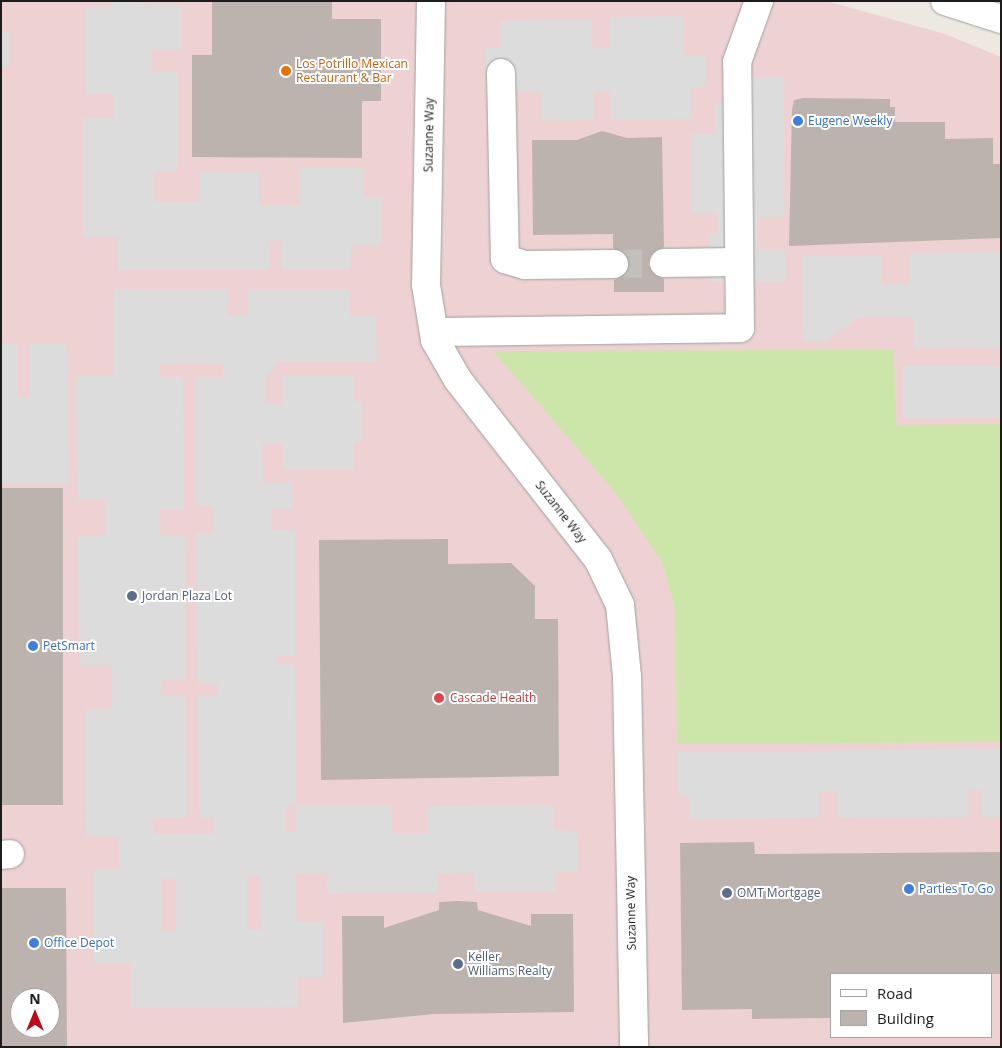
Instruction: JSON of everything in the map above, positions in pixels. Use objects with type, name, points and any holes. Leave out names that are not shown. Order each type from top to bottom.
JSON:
[{"type":"street","name":"Suzanne Way","points":[[431,1],[426,285],[434,332],[458,380],[598,559],[620,605],[628,676],[634,1047]]},
{"type":"street","points":[[434,332],[740,328],[736,72],[759,1]]},
{"type":"street","points":[[944,1],[1001,19]]},
{"type":"street","points":[[502,73],[505,259],[525,265],[614,264]]},
{"type":"street","points":[[664,263],[739,262]]},
{"type":"shaded area","points":[[1,1],[826,1],[945,34],[1001,57],[1001,1047],[1,1047]]},
{"type":"shaded area","points":[[112,1],[182,5],[182,49],[152,50],[152,72],[178,72],[178,171],[154,171],[154,202],[200,202],[200,171],[259,171],[259,205],[300,205],[300,167],[363,167],[364,197],[382,197],[381,245],[351,245],[350,270],[282,270],[282,240],[269,241],[269,270],[118,270],[118,237],[83,237],[83,118],[114,118],[114,94],[86,94],[86,8],[112,8]]},
{"type":"shaded area","points":[[684,16],[684,56],[705,55],[705,87],[691,87],[691,119],[611,120],[610,91],[594,91],[593,120],[542,121],[541,91],[486,91],[486,48],[501,48],[500,21],[592,19],[592,47],[610,48],[610,17]]},
{"type":"shaded area","points":[[1,32],[9,32],[9,68],[1,68]]},
{"type":"shaded area","points":[[751,77],[784,77],[784,217],[758,217],[758,249],[785,249],[786,282],[709,282],[709,234],[717,233],[717,213],[692,213],[691,134],[715,134],[715,104],[751,104]]},
{"type":"shaded area","points":[[1001,252],[1001,347],[914,348],[913,317],[858,318],[825,341],[803,342],[802,256],[881,255],[882,284],[909,283],[909,253]]},
{"type":"shaded area","name":"Jordan Plaza Lot","points":[[114,289],[228,289],[228,316],[248,316],[248,289],[349,289],[349,315],[376,315],[377,362],[279,362],[265,377],[265,403],[283,403],[282,376],[354,375],[354,402],[362,402],[362,441],[354,442],[354,470],[283,470],[283,444],[262,444],[263,483],[292,482],[292,509],[272,509],[272,530],[295,530],[295,656],[276,656],[277,663],[295,663],[296,805],[392,805],[392,833],[428,833],[428,806],[554,805],[554,830],[577,831],[578,872],[556,872],[556,892],[475,892],[474,873],[437,874],[437,893],[327,894],[327,873],[296,874],[296,922],[323,922],[323,977],[298,977],[298,1007],[131,1008],[131,963],[94,963],[94,869],[119,869],[119,837],[86,836],[85,709],[112,709],[112,665],[79,665],[78,536],[105,536],[105,500],[77,499],[76,375],[114,375]],"holes":[[[159,363],[223,363],[223,377],[195,377],[196,506],[213,506],[213,533],[196,533],[197,683],[218,684],[218,696],[198,696],[199,818],[214,817],[214,834],[153,834],[153,818],[187,818],[186,695],[161,695],[161,680],[186,680],[185,535],[160,535],[160,510],[184,510],[183,377],[160,377]],[[296,805],[296,831],[286,831],[286,806]],[[260,875],[261,930],[247,930],[247,876]],[[161,878],[176,879],[176,932],[161,932]]]},
{"type":"shaded area","points":[[1,343],[18,343],[18,397],[30,397],[30,343],[67,343],[69,483],[1,483]]},
{"type":"shaded area","points":[[903,366],[1001,366],[1001,418],[903,418]]},
{"type":"shaded area","points":[[1001,749],[1001,817],[982,817],[981,789],[968,790],[969,817],[837,818],[837,792],[819,792],[819,818],[689,819],[689,795],[678,795],[677,752]]},
{"type":"green space","points":[[894,350],[896,425],[1001,424],[1001,742],[677,744],[675,609],[662,562],[615,492],[493,351]]},
{"type":"building","name":"Los Potrillo Mexican Restaurant & Bar","points":[[212,1],[332,1],[332,19],[381,19],[381,101],[362,101],[362,158],[192,157],[192,55],[212,55]]},
{"type":"building","points":[[803,98],[890,99],[890,107],[895,107],[895,122],[945,122],[945,139],[993,138],[993,164],[1001,164],[1001,238],[789,246],[792,110],[794,100]]},
{"type":"building","points":[[602,131],[627,138],[662,137],[664,247],[651,255],[648,264],[656,276],[664,279],[664,292],[614,292],[614,280],[622,277],[630,264],[627,256],[613,248],[613,234],[533,235],[532,140],[577,140]]},
{"type":"building","name":"PetSmart","points":[[1,488],[63,488],[63,805],[1,805]]},
{"type":"building","name":"Cascade Health","points":[[448,539],[448,564],[511,563],[535,586],[535,619],[558,619],[559,776],[321,780],[319,540]]},
{"type":"building","points":[[754,842],[755,854],[1001,852],[1001,974],[830,973],[830,1018],[752,1019],[752,1009],[682,1010],[680,843]]},
{"type":"building","name":"Office Depot","points":[[1,888],[66,888],[67,1047],[1,1047]]},
{"type":"building","name":"Keller Williams Realty","points":[[439,902],[477,902],[478,910],[531,926],[531,914],[573,914],[574,1012],[434,1014],[343,1023],[342,916],[384,916],[384,928],[439,910]]},
{"type":"tunnel","points":[[614,264],[664,263]]},
{"type":"place","name":"Los Potrillo Mexican Restaurant & Bar","points":[[286,71]]},
{"type":"place","name":"Eugene Weekly","points":[[798,121]]},
{"type":"place","name":"Jordan Plaza Lot","points":[[132,596]]},
{"type":"place","name":"PetSmart","points":[[33,646]]},
{"type":"place","name":"Cascade Health","points":[[439,698]]},
{"type":"place","name":"Parties To Go","points":[[909,889]]},
{"type":"place","name":"OMT Mortgage","points":[[727,893]]},
{"type":"place","name":"Office Depot","points":[[34,943]]},
{"type":"place","name":"Keller Williams Realty","points":[[458,964]]}]
